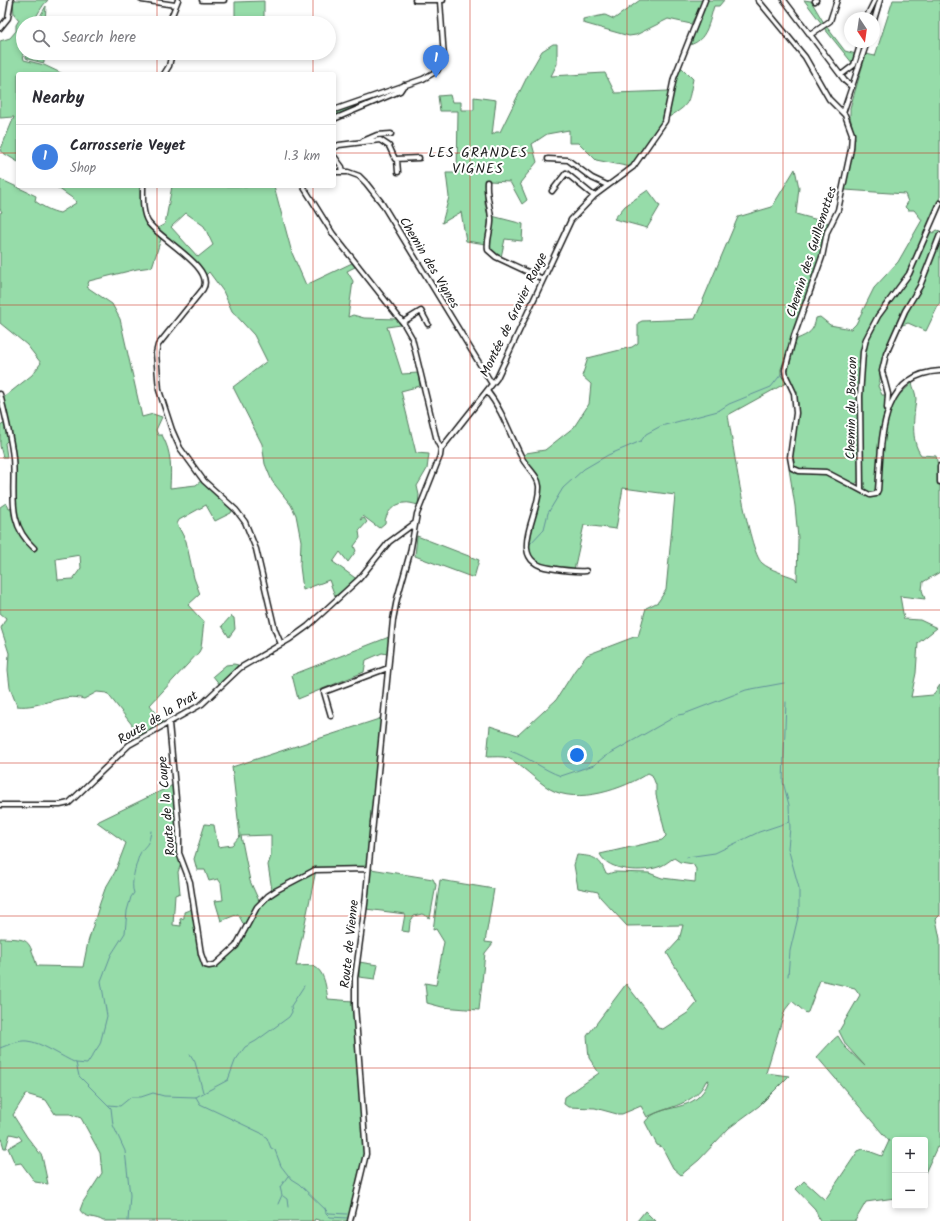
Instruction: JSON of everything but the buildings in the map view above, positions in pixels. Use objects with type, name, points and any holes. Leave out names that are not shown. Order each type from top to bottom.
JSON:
[{"type":"street","points":[[0,28],[8,18],[11,0]]},
{"type":"street","points":[[142,0],[175,5]]},
{"type":"street","points":[[171,16],[178,0]]},
{"type":"street","points":[[202,0],[224,0]]},
{"type":"street","points":[[336,109],[430,76],[437,71],[444,62],[441,0],[416,0]]},
{"type":"street","name":"Montée de Gravier Rouge","points":[[388,668],[394,612],[410,553],[415,523],[419,507],[440,456],[441,449],[487,391],[502,367],[571,220],[594,196],[635,164],[644,148],[665,121],[674,78],[705,0]]},
{"type":"street","name":"Chemin des Guillemottes","points":[[758,0],[805,57],[832,102],[848,120],[852,134],[851,149],[837,214],[827,232],[822,257],[794,336],[784,373],[794,393],[796,412],[790,457],[792,468],[799,471],[826,472],[861,490]]},
{"type":"street","points":[[784,0],[841,75],[852,87]]},
{"type":"street","points":[[810,35],[830,21],[837,0]]},
{"type":"street","points":[[869,12],[875,0]]},
{"type":"street","points":[[876,12],[880,0]]},
{"type":"street","points":[[841,75],[854,65],[859,48]]},
{"type":"street","points":[[843,113],[865,48]]},
{"type":"street","points":[[166,72],[170,66],[171,60]]},
{"type":"street","points":[[336,118],[400,91],[404,85]]},
{"type":"street","points":[[363,141],[378,135],[391,134]]},
{"type":"street","points":[[336,146],[339,144],[378,140],[385,142],[392,150],[394,158],[398,160],[418,158]]},
{"type":"street","points":[[336,159],[342,167],[343,172]]},
{"type":"street","points":[[548,159],[568,160],[592,178],[607,185]]},
{"type":"street","points":[[398,160],[398,172]]},
{"type":"street","name":"Chemin des Vignes","points":[[336,172],[343,172],[358,176],[366,183],[381,202],[492,384]]},
{"type":"street","points":[[552,191],[566,173],[594,196]]},
{"type":"street","points":[[487,182],[487,200],[491,218],[488,250],[496,258],[543,279]]},
{"type":"street","points":[[142,188],[145,216],[158,233],[193,262],[204,274],[206,280],[203,289],[158,345],[157,361],[161,396],[172,430],[180,448],[204,481],[236,510],[245,522],[256,549],[271,616],[281,644]]},
{"type":"street","points":[[304,188],[333,234],[403,322],[412,338],[437,441],[441,449]]},
{"type":"street","name":"Chemin du Boucon","points":[[861,490],[860,396],[863,352],[866,339],[878,316],[909,274],[940,203]]},
{"type":"street","points":[[861,490],[873,495],[878,490],[881,441],[888,409],[888,394],[882,371],[886,354],[905,311],[920,286],[940,235]]},
{"type":"street","points":[[403,322],[421,311],[428,324]]},
{"type":"street","points":[[888,409],[898,393],[907,383],[922,374],[940,371]]},
{"type":"street","points":[[487,391],[503,415],[522,459],[538,483],[537,500],[527,543],[529,557],[533,564],[538,566],[571,571],[586,571]]},
{"type":"street","points":[[0,394],[13,458],[13,509],[22,533],[34,548]]},
{"type":"street","points":[[940,466],[940,482]]},
{"type":"street","name":"Route de la Prat","points":[[0,805],[60,805],[69,803],[121,752],[143,736],[169,723],[212,696],[240,668],[308,626],[356,582],[384,547],[415,523]]},
{"type":"street","points":[[331,716],[324,692],[388,668]]},
{"type":"street","name":"Route de Vienne","points":[[350,1221],[366,1154],[355,991],[388,668]]},
{"type":"street","name":"Route de la Coupe","points":[[169,723],[179,831],[179,854],[190,882],[201,954],[205,965],[209,966],[215,964],[236,946],[256,907],[277,890],[315,870],[368,869]]},
{"type":"green space","points":[[13,0],[48,0],[36,16],[16,16],[14,14]]},
{"type":"green space","points":[[640,0],[702,0],[702,3],[691,24],[668,19],[636,35],[629,36],[583,23],[583,19],[605,15],[614,19]]},
{"type":"green space","points":[[707,0],[724,0],[719,6],[714,6],[704,35],[695,43],[689,45]]},
{"type":"green space","points":[[804,0],[811,1],[824,23],[822,24]]},
{"type":"green space","points":[[893,0],[940,0],[940,197],[926,229],[933,233],[937,230],[940,231],[940,302],[926,331],[908,323],[897,327],[883,355],[878,386],[882,395],[886,395],[885,412],[888,413],[897,397],[912,383],[916,399],[914,413],[915,442],[921,455],[936,456],[938,466],[940,467],[940,572],[923,582],[922,590],[925,599],[900,596],[904,619],[920,620],[937,628],[918,643],[916,673],[911,697],[933,695],[940,685],[940,915],[936,919],[940,939],[940,1148],[937,1147],[928,1166],[928,1137],[892,1137],[892,1198],[866,1202],[855,1221],[820,1221],[815,1209],[796,1189],[804,1181],[825,1200],[858,1151],[863,1149],[882,1156],[889,1141],[817,1057],[838,1036],[845,1047],[865,1066],[846,1045],[839,1031],[860,995],[855,988],[820,980],[808,1012],[806,1013],[792,1001],[785,1010],[766,1073],[789,1076],[759,1106],[729,1128],[699,1160],[681,1175],[673,1168],[662,1147],[657,1145],[645,1122],[659,1112],[647,1117],[641,1106],[622,1114],[595,1108],[568,1107],[564,1104],[565,1097],[599,1073],[589,1058],[587,1036],[626,984],[651,1016],[658,1028],[663,1029],[689,1012],[697,1003],[667,953],[679,940],[683,925],[627,926],[600,897],[598,892],[578,888],[574,865],[577,855],[587,856],[598,860],[605,872],[608,874],[614,872],[649,873],[662,878],[695,882],[696,869],[693,864],[680,862],[674,858],[663,865],[646,870],[619,868],[604,860],[600,854],[662,840],[666,836],[656,795],[656,785],[652,775],[648,773],[614,789],[600,793],[573,796],[561,794],[550,789],[508,758],[487,757],[490,726],[518,735],[556,700],[575,670],[587,655],[634,637],[638,637],[646,608],[658,602],[666,590],[675,495],[623,488],[616,529],[584,525],[574,570],[541,566],[532,560],[528,547],[540,487],[523,457],[526,453],[545,450],[574,427],[589,404],[591,384],[582,376],[588,358],[632,347],[638,343],[638,323],[642,321],[695,319],[738,217],[772,207],[795,169],[799,188],[796,214],[829,223],[821,258],[781,369],[781,375],[786,383],[728,415],[741,494],[751,538],[757,554],[762,563],[773,570],[795,578],[797,581],[798,538],[789,469],[799,474],[818,473],[830,476],[863,495],[864,483],[859,481],[855,484],[826,470],[800,470],[795,467],[791,459],[797,424],[798,403],[787,373],[789,358],[797,339],[810,332],[814,326],[816,318],[820,317],[830,325],[851,329],[856,324],[874,288],[898,262],[922,220],[914,210],[908,210],[905,207],[908,202],[905,194],[845,190],[855,138],[850,117],[850,108],[866,54],[875,56],[878,48],[880,48],[880,40]],"holes":[[[709,1080],[703,1091],[696,1099],[687,1104],[661,1111],[681,1104],[695,1095],[706,1081]]]},
{"type":"green space","points":[[264,1],[264,16],[235,16],[235,2]]},
{"type":"green space","points":[[46,6],[45,16],[40,16]]},
{"type":"green space","points":[[826,26],[845,51],[856,54],[853,64],[824,28]]},
{"type":"green space","points":[[16,31],[16,60],[24,60],[44,65],[59,72],[16,72],[16,161],[0,151],[14,117],[0,118],[0,41],[10,38]]},
{"type":"green space","points":[[553,44],[557,44],[557,64],[551,76],[605,73],[615,93],[669,91],[662,122],[631,167],[596,160],[579,143],[569,143],[569,130],[547,134],[532,144],[537,162],[520,183],[527,200],[522,204],[510,182],[489,181],[485,183],[485,204],[490,223],[486,244],[466,241],[461,212],[442,223],[449,197],[446,173],[457,173],[458,111],[440,111],[438,96],[450,95],[452,102],[461,102],[461,110],[474,110],[474,97],[496,100],[492,135],[496,132],[500,132],[527,77],[542,51]]},
{"type":"green space","points":[[32,60],[44,60],[44,63]]},
{"type":"green space","points":[[681,67],[693,79],[689,99],[685,106],[669,117],[674,85]]},
{"type":"green space","points":[[359,104],[336,116],[336,111]]},
{"type":"green space","points":[[0,179],[16,187],[16,188],[36,196],[35,201],[50,210],[60,213],[76,203],[75,200],[58,188],[141,188],[145,215],[151,227],[161,239],[152,267],[137,269],[89,281],[87,287],[112,304],[120,319],[142,417],[153,414],[162,417],[156,430],[158,435],[162,435],[168,448],[171,467],[170,488],[196,485],[202,480],[233,509],[231,513],[215,521],[206,505],[179,520],[177,524],[186,541],[194,578],[200,594],[188,605],[204,621],[201,648],[150,705],[164,723],[140,735],[107,693],[97,692],[84,699],[76,697],[59,699],[34,705],[17,706],[10,688],[8,670],[9,653],[1,628],[6,618],[0,613],[0,507],[6,503],[9,508],[14,507],[15,472],[3,398],[32,375],[41,363],[27,345],[0,323],[0,213],[2,212],[0,209]],"holes":[[[80,555],[81,568],[73,579],[58,580],[56,559]]]},
{"type":"green space","points":[[172,188],[275,188],[292,253],[306,285],[352,263],[355,267],[347,271],[353,281],[348,317],[353,315],[364,318],[397,319],[401,325],[387,327],[402,374],[418,373],[420,386],[401,391],[416,453],[429,454],[427,469],[417,486],[419,495],[418,505],[406,503],[397,505],[388,513],[385,523],[379,528],[363,516],[360,520],[364,518],[367,522],[359,531],[360,538],[354,546],[356,551],[348,562],[340,552],[333,562],[358,580],[335,596],[329,580],[303,590],[300,566],[301,541],[296,515],[291,505],[272,481],[265,464],[262,444],[233,387],[267,361],[254,335],[232,311],[223,291],[209,272],[206,275],[156,229],[165,224]],"holes":[[[186,213],[204,226],[213,245],[198,257],[171,227]]]},
{"type":"green space","points":[[648,190],[660,206],[647,228],[614,219],[625,206]]},
{"type":"green space","points":[[492,216],[523,224],[522,241],[505,239],[501,257],[492,253],[488,248]]},
{"type":"green space","points":[[5,423],[8,440],[5,443],[7,457],[3,457],[0,446],[0,426]]},
{"type":"green space","points":[[417,536],[479,560],[474,578],[415,556]]},
{"type":"green space","points":[[231,616],[234,618],[235,629],[229,637],[222,626]]},
{"type":"green space","points":[[389,637],[388,654],[382,653],[366,660],[364,672],[298,699],[292,675]]},
{"type":"green space","points":[[226,665],[238,665],[220,685],[213,676]]},
{"type":"green space","points":[[382,718],[367,867],[314,868],[272,890],[268,865],[271,856],[271,835],[241,836],[250,881],[259,901],[245,927],[238,914],[221,921],[215,901],[223,900],[221,883],[218,879],[209,881],[205,870],[197,870],[194,859],[205,824],[214,825],[218,847],[232,845],[240,836],[232,767]]},
{"type":"green space","points":[[173,785],[177,852],[181,864],[178,872],[180,893],[175,895],[173,925],[181,926],[180,919],[184,918],[184,912],[192,909],[201,962],[205,968],[215,967],[236,948],[258,907],[272,895],[316,870],[296,966],[312,966],[320,971],[324,980],[328,999],[353,1001],[364,1150],[362,1166],[348,1221],[321,1221],[315,1219],[314,1221],[103,1221],[85,1215],[80,1210],[83,1202],[102,1173],[100,1153],[81,1118],[70,1114],[55,1114],[46,1100],[26,1094],[13,1115],[27,1137],[42,1156],[48,1184],[35,1182],[21,1163],[15,1164],[8,1148],[22,1140],[19,1136],[10,1134],[6,1148],[4,1148],[0,1135],[0,938],[17,939],[26,942],[32,950],[37,966],[83,967],[88,942],[100,903],[105,889],[115,872],[126,843],[97,822]]},
{"type":"green space","points":[[371,869],[433,879],[436,885],[430,918],[422,914],[414,916],[410,922],[409,932],[402,931],[405,914],[366,909]]},
{"type":"green space","points":[[440,880],[494,889],[485,942],[493,943],[485,953],[479,1010],[442,1007],[427,1003],[425,983],[436,985],[444,942],[436,929],[433,930]]},
{"type":"green space","points":[[359,962],[378,965],[375,979],[359,977]]},
{"type":"green space","points":[[645,1211],[655,1221],[637,1221]]},
{"type":"waterway","points":[[529,545],[544,529],[548,513],[563,488],[584,469],[608,455],[641,441],[646,434],[661,426],[718,411],[729,404],[771,387],[782,373]]},
{"type":"waterway","points":[[510,751],[561,776],[594,765],[604,757],[678,715],[746,690],[784,683]]},
{"type":"waterway","points":[[786,702],[783,782],[789,805],[790,828],[788,848],[799,888],[799,913],[790,951],[788,976]]},
{"type":"waterway","points":[[687,857],[715,853],[759,832],[789,822]]},
{"type":"waterway","points":[[76,1063],[87,1064],[100,1044],[107,1016],[101,981],[111,955],[125,933],[127,911],[131,897],[134,893],[133,880],[135,869],[139,856],[148,843],[151,831]]},
{"type":"waterway","points":[[109,1105],[120,1106],[131,1097],[141,1097],[153,1093],[164,1096],[196,1097],[228,1080],[235,1061],[245,1047],[256,1041],[289,1017],[292,1012],[291,1006],[304,986]]},
{"type":"waterway","points":[[0,1048],[21,1041],[33,1042],[76,1063],[79,1076],[111,1108],[113,1125],[125,1151],[130,1195],[128,1221]]},
{"type":"waterway","points":[[190,1054],[195,1062],[203,1092]]},
{"type":"waterway","points":[[196,1097],[200,1104],[261,1133],[267,1138],[271,1148],[275,1150],[281,1166],[291,1179],[299,1184],[329,1213],[347,1214]]},
{"type":"waterway","points":[[278,1204],[282,1195],[280,1187],[288,1176]]},
{"type":"waterway","points":[[283,1196],[287,1199],[288,1207]]},
{"type":"waterway","points":[[325,1208],[326,1213],[330,1217],[347,1218]]},
{"type":"place","name":"Carrosserie Veyet","points":[[436,78]]},
{"type":"district","name":"LES GRANDES VIGNES","points":[[478,162]]}]
